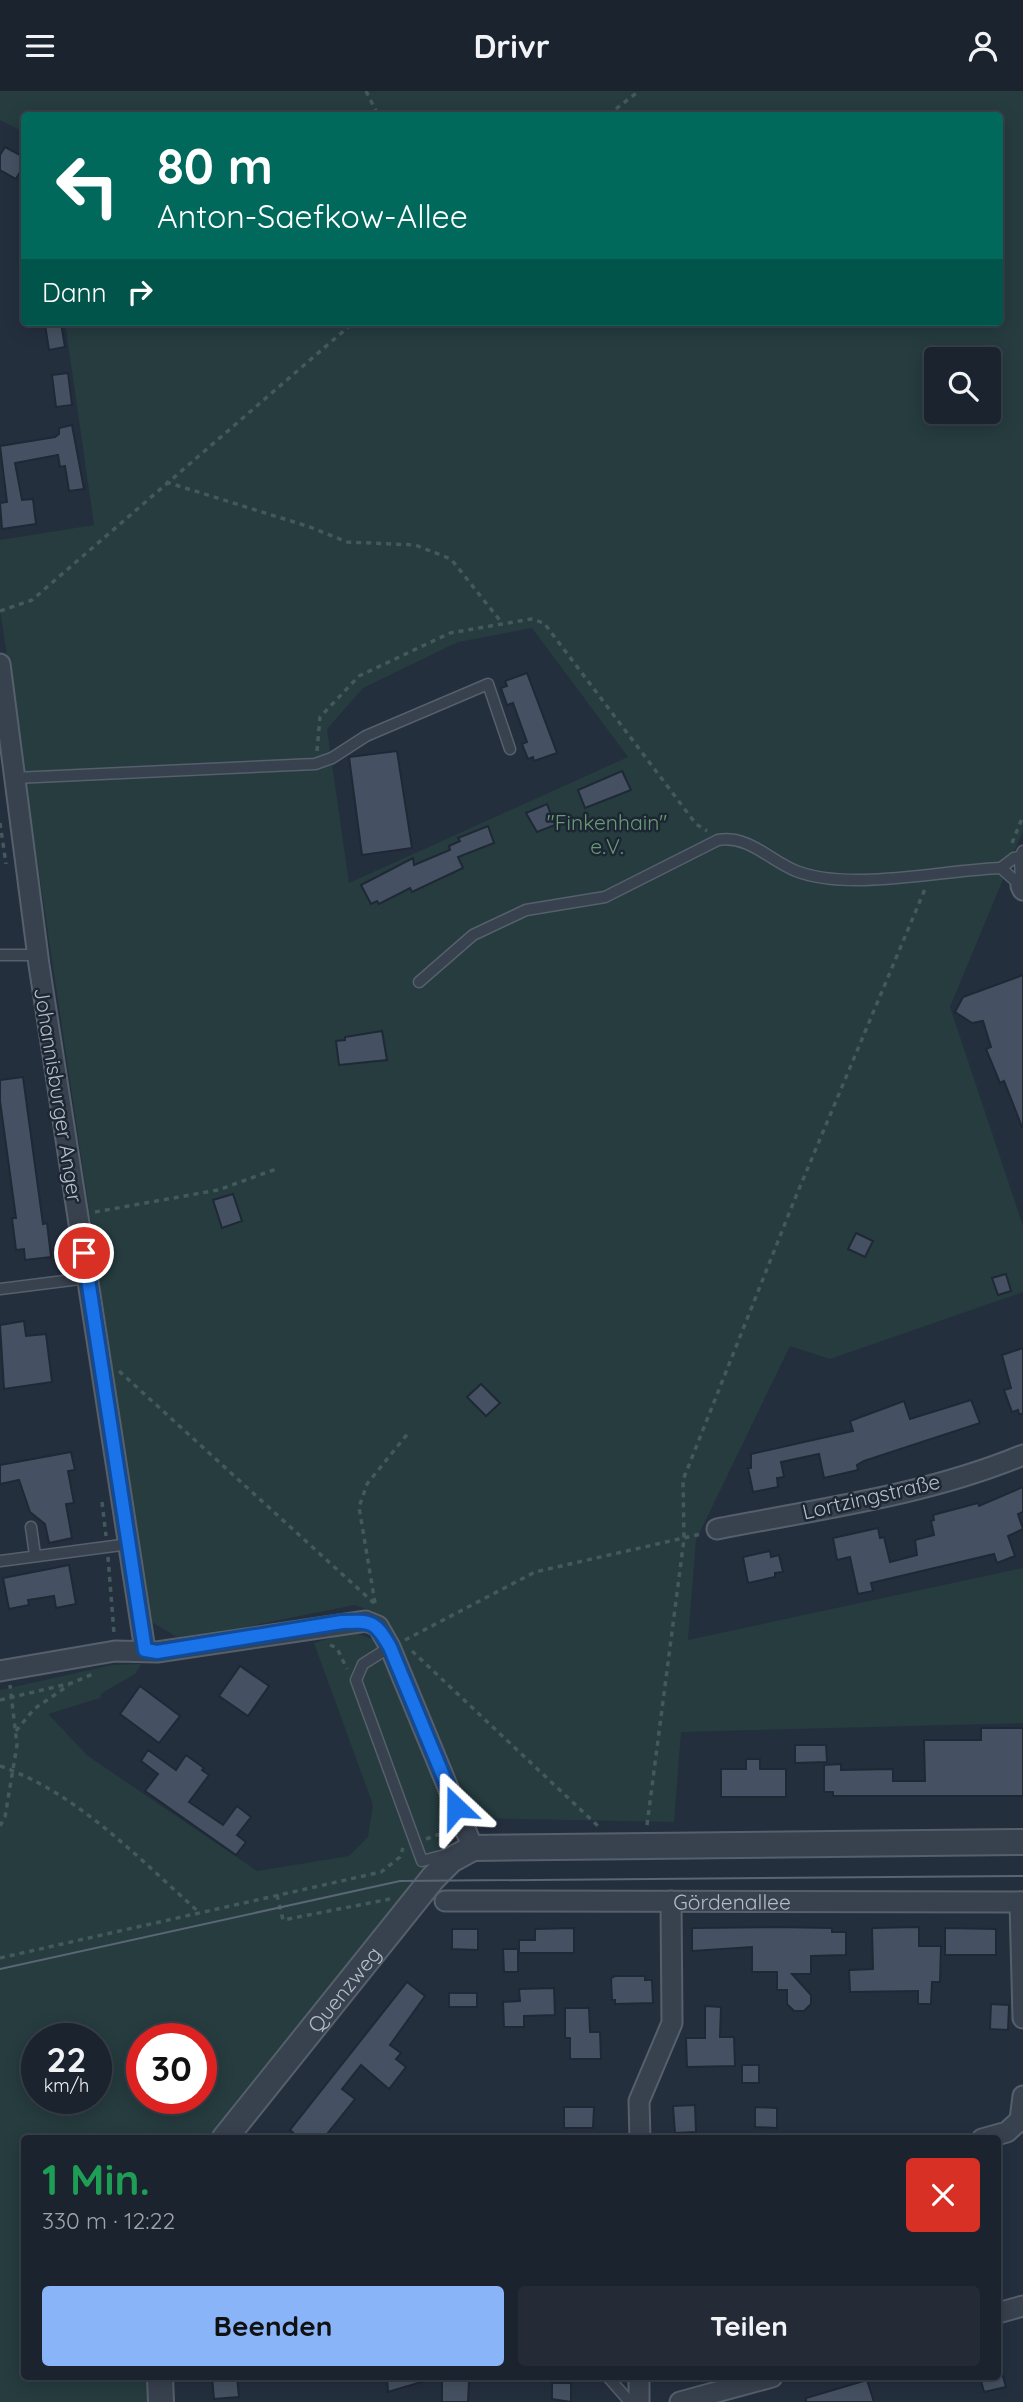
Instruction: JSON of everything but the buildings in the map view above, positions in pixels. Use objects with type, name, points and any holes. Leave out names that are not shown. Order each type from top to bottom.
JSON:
[{"type":"street","name":"Johannisburger Anger","points":[[0,664],[38,955],[145,1650]]},
{"type":"street","name":"Lortzingstraße","points":[[717,1529],[873,1498],[1001,1464],[1023,1455]]},
{"type":"street","points":[[4,1670],[116,1651],[157,1652],[366,1621],[378,1626],[390,1647],[469,1839],[1023,1842]]},
{"type":"street","name":"Quenzweg","points":[[227,2135],[433,1878],[469,1839]]},
{"type":"street","name":"Gördenallee","points":[[444,1901],[1021,1902],[1023,2018]]},
{"type":"street","points":[[640,2135],[639,2101],[672,2023],[671,1901]]},
{"type":"street","points":[[996,2135],[1007,2132],[1020,2120],[1023,2096]]},
{"type":"street","points":[[1001,2312],[1023,2306]]},
{"type":"street","points":[[160,2380],[161,2402]]},
{"type":"street","points":[[639,2380],[639,2402]]},
{"type":"street","points":[[680,2402],[761,2380]]},
{"type":"lane","points":[[15,778],[315,764],[332,758],[366,736],[488,684],[510,748]]},
{"type":"lane","points":[[419,982],[473,935],[515,915],[526,910],[605,897],[718,840],[733,838],[797,871],[842,880],[1001,868],[1021,854],[1022,888]]},
{"type":"lane","points":[[1001,868],[1022,888]]},
{"type":"lane","points":[[0,955],[38,955]]},
{"type":"lane","points":[[0,1289],[88,1278]]},
{"type":"lane","points":[[31,1527],[35,1555]]},
{"type":"lane","points":[[0,1561],[129,1544]]},
{"type":"lane","points":[[390,1647],[363,1664],[356,1680],[414,1843],[422,1861],[469,1839]]},
{"type":"lane","points":[[611,2380],[630,2402]]},
{"type":"path","points":[[366,91],[376,112]]},
{"type":"path","points":[[612,112],[639,91]]},
{"type":"path","points":[[0,611],[32,600],[349,326]]},
{"type":"path","points":[[166,482],[310,527],[346,542],[415,545],[451,559],[502,623]]},
{"type":"path","points":[[315,764],[320,717],[359,676],[450,633],[531,619],[544,623],[696,824],[718,840]]},
{"type":"path","points":[[646,1831],[684,1539],[683,1480],[794,1201],[931,874]]},
{"type":"path","points":[[78,1214],[142,1206],[218,1190],[279,1168]]},
{"type":"path","points":[[100,1353],[376,1605],[382,1614]]},
{"type":"path","points":[[376,1605],[359,1507],[367,1485],[410,1432]]},
{"type":"path","points":[[605,1832],[402,1641],[535,1572],[684,1539],[717,1529]]},
{"type":"path","points":[[327,1644],[337,1648],[350,1678]]},
{"type":"path","points":[[16,1731],[34,1709],[72,1683],[105,1668]]},
{"type":"path","points":[[0,1826],[5,1817],[13,1770],[16,1731],[12,1698],[4,1670]]},
{"type":"path","points":[[0,1700],[72,1683]]},
{"type":"path","points":[[0,1766],[45,1787],[95,1820],[200,1913]]},
{"type":"path","points":[[0,1958],[381,1872],[400,1857],[403,1846],[450,1830],[469,1839]]},
{"type":"path","points":[[277,1895],[283,1920],[386,1898],[399,1901]]},
{"type":"green space","name":"\"Finkenhain\" e.V.","points":[[0,91],[1023,91],[1023,831],[950,1007],[1023,1226],[1023,1292],[830,1359],[790,1346],[696,1540],[688,1640],[1023,1568],[1023,1723],[681,1732],[674,1822],[474,1818],[395,1636],[373,1611],[354,1605],[241,1628],[177,1637],[150,1621],[0,609],[0,540],[94,525],[66,326],[1003,326],[1003,112],[21,112],[21,130],[0,120]],"holes":[[[532,628],[628,757],[349,883],[327,729],[363,688],[458,642]]]},
{"type":"green space","points":[[352,1632],[375,1640],[452,1824],[450,1835],[409,1895],[214,2135],[21,2135],[21,2380],[152,2380],[154,2402],[0,2402],[0,1690],[112,1665],[141,1664],[135,1674],[102,1693],[100,1698],[48,1714],[88,1756],[257,1871],[349,1856],[368,1837],[373,1805],[314,1643]]},
{"type":"tram line","points":[[0,1969],[400,1881],[1023,1876]]},
{"type":"route","points":[[84,1253],[145,1650],[157,1652],[342,1622],[366,1621],[378,1626],[390,1647],[456,1807]]}]
